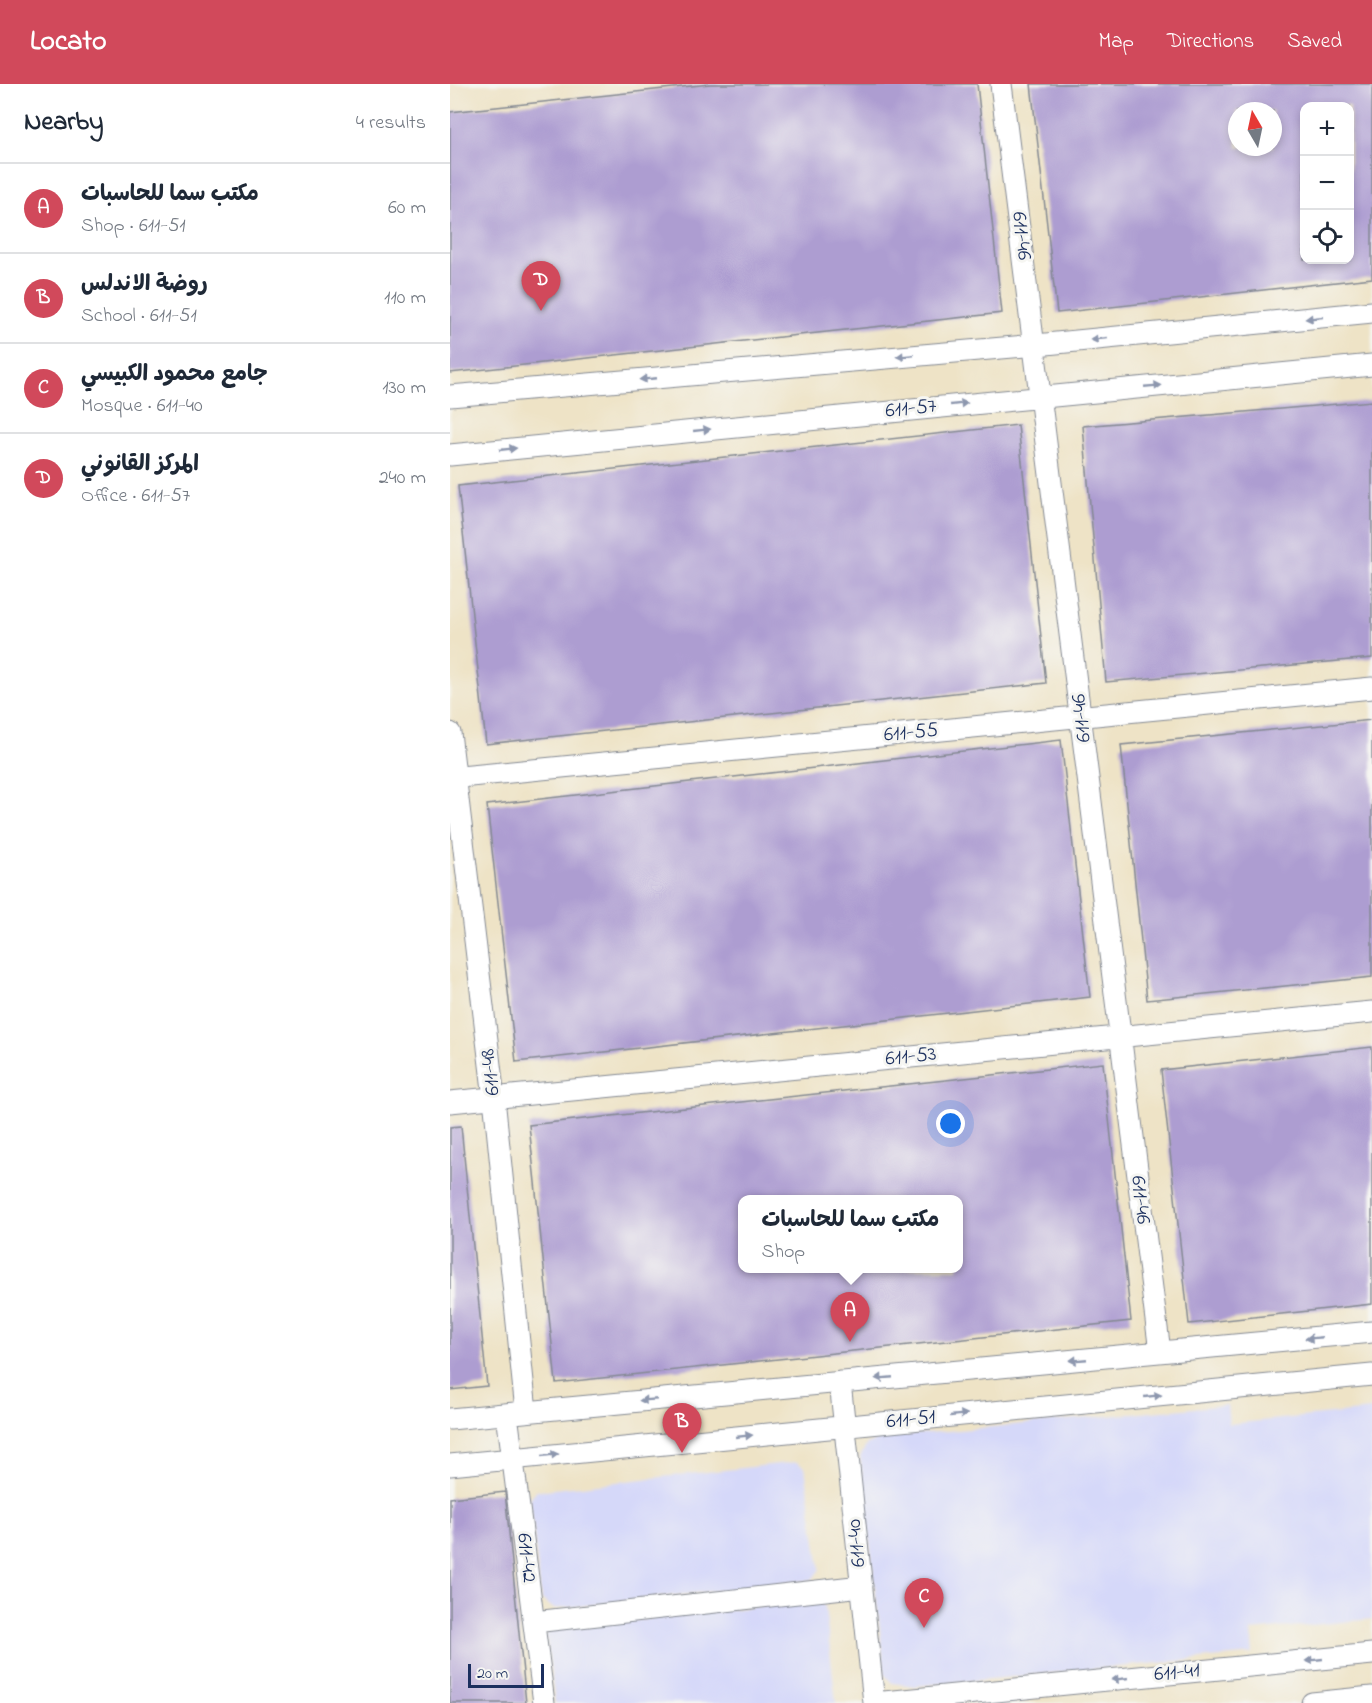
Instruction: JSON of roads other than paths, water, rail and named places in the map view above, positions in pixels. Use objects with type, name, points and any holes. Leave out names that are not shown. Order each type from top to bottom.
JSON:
[{"type":"street","name":"611-46","points":[[1001,84],[1036,345],[1119,1037],[1160,1352]]},
{"type":"street","points":[[450,396],[1036,345],[1372,312]]},
{"type":"street","name":"611-57","points":[[450,455],[1372,365]]},
{"type":"street","name":"611-55","points":[[453,777],[1372,688]]},
{"type":"street","name":"611-48","points":[[450,733],[453,777],[494,1098],[517,1412]]},
{"type":"street","name":"611-53","points":[[450,1102],[1372,1012]]},
{"type":"street","name":"611-51","points":[[450,1419],[1372,1332]]},
{"type":"street","name":"611-51","points":[[450,1465],[1372,1375]]},
{"type":"street","name":"611-40","points":[[840,1382],[874,1703]]},
{"type":"street","name":"611-42","points":[[517,1412],[513,1459],[544,1703]]},
{"type":"street","points":[[534,1622],[862,1586]]},
{"type":"street","name":"611-41","points":[[874,1703],[1372,1654]]},
{"type":"street","points":[[1312,1703],[1372,1697]]},
{"type":"place","name":"المركز القانوني","points":[[541,311]]},
{"type":"place","name":"مكتب سما للحاسبات","points":[[850,1342]]},
{"type":"place","name":"روضة الاندلس","points":[[682,1453]]},
{"type":"place","name":"جامع محمود الكبيسي","points":[[924,1628]]}]
